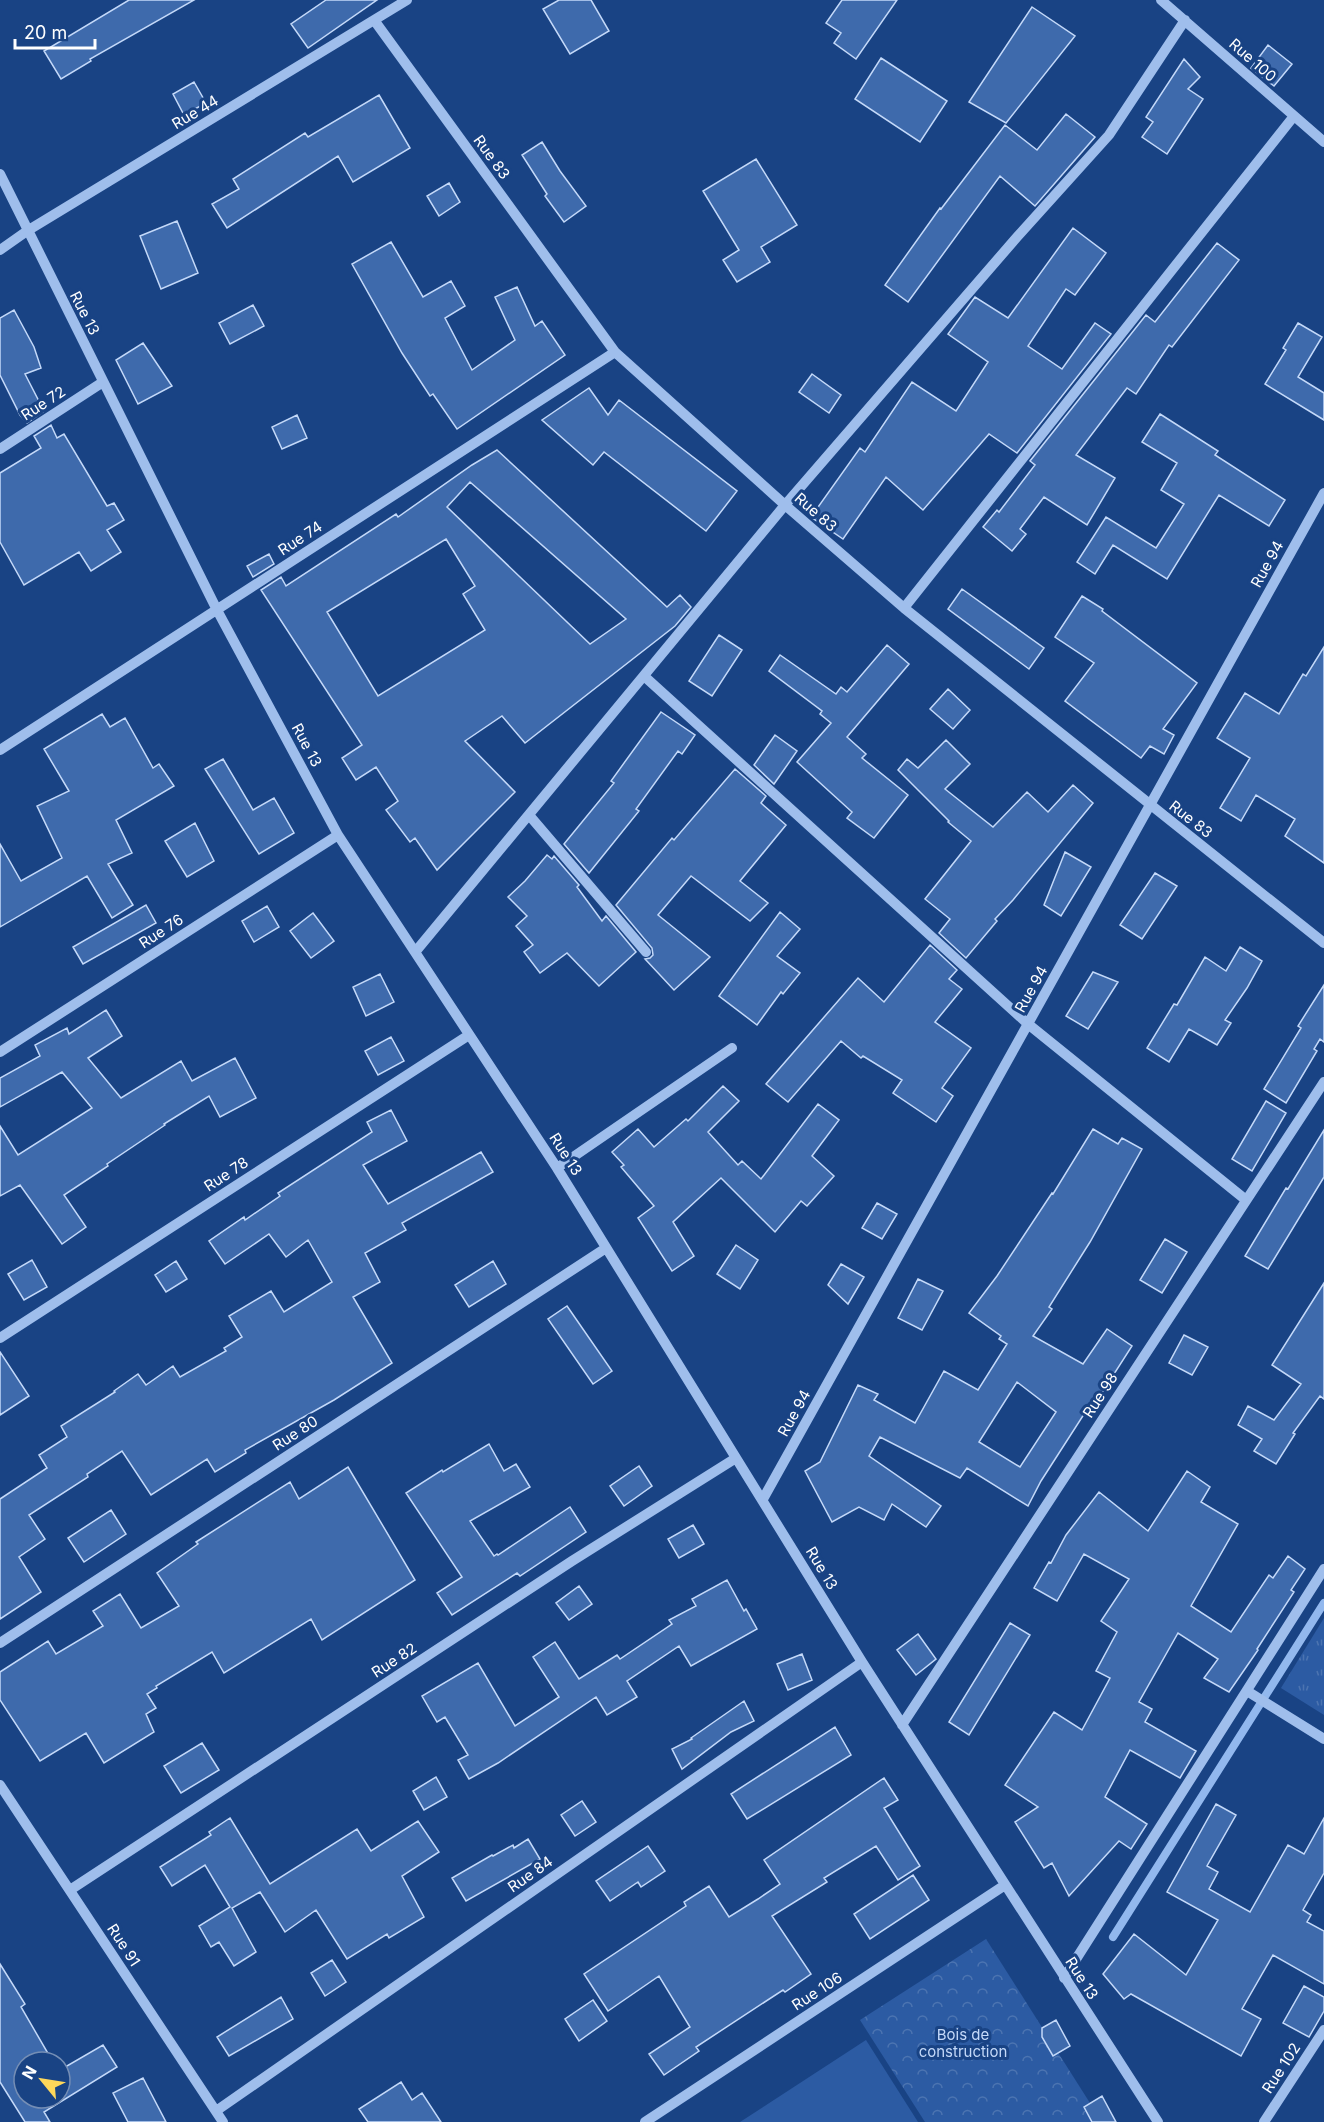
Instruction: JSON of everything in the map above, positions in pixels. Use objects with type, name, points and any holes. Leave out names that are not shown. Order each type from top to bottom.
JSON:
[{"type":"street","name":"Rue 44","points":[[0,250],[27,231],[407,0]]},
{"type":"street","name":"Rue 100","points":[[1161,0],[1324,142]]},
{"type":"street","name":"Rue 83","points":[[374,20],[615,352],[785,505],[904,608],[1324,943]]},
{"type":"street","points":[[416,951],[785,505],[1017,237],[1109,135],[1185,20]]},
{"type":"street","points":[[904,608],[1294,116]]},
{"type":"street","name":"Rue 13","points":[[0,174],[217,609],[338,835],[557,1168],[862,1662],[1158,2122]]},
{"type":"street","name":"Rue 74","points":[[0,750],[615,352]]},
{"type":"street","name":"Rue 72","points":[[0,449],[103,381]]},
{"type":"street","name":"Rue 94","points":[[763,1499],[1324,493]]},
{"type":"street","points":[[644,676],[1028,1024],[1246,1200]]},
{"type":"street","points":[[529,815],[646,952]]},
{"type":"street","name":"Rue 76","points":[[0,1052],[338,835]]},
{"type":"street","name":"Rue 78","points":[[0,1338],[469,1035]]},
{"type":"street","points":[[557,1168],[732,1048]]},
{"type":"street","name":"Rue 98","points":[[902,1725],[1324,1082]]},
{"type":"street","name":"Rue 80","points":[[0,1643],[606,1248]]},
{"type":"street","name":"Rue 82","points":[[69,1890],[572,1561],[736,1458]]},
{"type":"street","points":[[1064,1978],[1324,1569]]},
{"type":"street","name":"Rue 84","points":[[216,2111],[862,1662]]},
{"type":"street","points":[[1247,1691],[1324,1739]]},
{"type":"street","name":"Rue 91","points":[[0,1785],[223,2122]]},
{"type":"street","name":"Rue 106","points":[[645,2122],[1005,1885]]},
{"type":"street","name":"Rue 102","points":[[1264,2122],[1324,2030]]},
{"type":"green space","points":[[1324,1618],[1324,1715],[1281,1688]]},
{"type":"green space","name":"Bois de construction","points":[[986,1939],[1102,2122],[925,2122],[860,2020]]},
{"type":"green space","points":[[866,2040],[918,2122],[740,2122]]},
{"type":"building","points":[[129,0],[194,0],[90,59],[91,61],[61,79],[44,51]]},
{"type":"building","points":[[326,0],[377,0],[308,48],[291,24]]},
{"type":"building","points":[[559,0],[591,0],[609,31],[570,54],[543,9]]},
{"type":"building","points":[[842,0],[897,0],[856,59],[834,43],[841,33],[826,23]]},
{"type":"building","points":[[1032,7],[1075,36],[1006,123],[969,102]]},
{"type":"building","points":[[1268,45],[1292,64],[1274,86],[1251,68]]},
{"type":"building","points":[[881,58],[947,101],[920,142],[855,99]]},
{"type":"building","points":[[1184,59],[1200,77],[1188,89],[1203,99],[1167,154],[1142,137],[1153,122],[1146,117]]},
{"type":"building","points":[[194,82],[206,103],[184,115],[173,94]]},
{"type":"building","points":[[379,95],[410,148],[353,182],[338,156],[227,228],[212,204],[239,189],[233,179],[305,133],[308,137]]},
{"type":"building","points":[[1066,114],[1095,137],[1035,206],[1000,176],[908,302],[885,285],[940,208],[1005,125],[1037,150]]},
{"type":"building","points":[[542,142],[586,206],[564,222],[545,196],[547,194],[522,155]]},
{"type":"building","points":[[756,159],[797,225],[761,247],[770,262],[737,282],[723,260],[739,250],[703,191]]},
{"type":"building","points":[[449,183],[460,202],[439,216],[427,196]]},
{"type":"building","points":[[177,221],[198,273],[161,289],[140,236]]},
{"type":"building","points":[[1073,228],[1106,253],[1075,295],[1066,289],[1028,346],[1062,369],[1095,323],[1111,334],[1017,453],[989,434],[923,510],[886,477],[843,539],[811,517],[860,448],[865,452],[912,382],[956,411],[988,362],[948,334],[975,297],[1008,318]]},
{"type":"building","points":[[391,242],[423,297],[451,281],[465,306],[445,318],[472,370],[515,340],[495,297],[517,287],[535,326],[542,321],[565,355],[457,429],[433,394],[430,396],[402,353],[352,264]]},
{"type":"building","points":[[1217,243],[1239,260],[1172,347],[1169,345],[1136,394],[1127,388],[1076,455],[1115,478],[1087,525],[1044,497],[1020,529],[1026,534],[1012,551],[983,527],[997,510],[999,512],[1035,465],[1030,461],[1146,315],[1155,322]]},
{"type":"building","points":[[253,305],[264,326],[230,344],[219,323]]},
{"type":"building","points":[[14,310],[34,347],[41,368],[25,374],[44,411],[27,423],[20,415],[0,375],[0,318]]},
{"type":"building","points":[[1298,323],[1322,337],[1298,377],[1324,393],[1324,420],[1265,384],[1286,350],[1283,348]]},
{"type":"building","points":[[143,343],[172,386],[138,404],[116,360]]},
{"type":"building","points":[[812,374],[841,395],[829,413],[799,392]]},
{"type":"building","points":[[589,388],[608,415],[619,400],[737,491],[706,531],[604,452],[593,465],[542,420]]},
{"type":"building","points":[[1160,414],[1218,451],[1215,455],[1285,500],[1269,526],[1219,495],[1167,579],[1113,545],[1095,574],[1077,562],[1106,517],[1156,548],[1184,504],[1161,490],[1177,463],[1142,442]]},
{"type":"building","points":[[297,415],[307,438],[282,449],[272,427]]},
{"type":"building","points":[[51,425],[57,438],[64,434],[107,506],[114,503],[124,520],[107,530],[121,552],[91,571],[79,552],[24,585],[0,542],[0,473],[41,448],[34,436]]},
{"type":"building","points":[[497,450],[667,607],[680,595],[691,607],[675,626],[525,743],[502,716],[465,741],[515,792],[437,870],[415,838],[410,842],[386,810],[398,801],[376,767],[356,780],[342,758],[362,745],[261,590],[281,577],[286,586],[396,514],[398,517]],"holes":[[[470,482],[626,619],[590,644],[447,507]],[[446,539],[475,586],[463,594],[485,630],[378,696],[327,612]]]},
{"type":"building","points":[[269,554],[274,564],[253,577],[247,566]]},
{"type":"building","points":[[962,589],[1044,648],[1029,669],[948,609]]},
{"type":"building","points":[[1082,596],[1103,609],[1102,611],[1197,683],[1163,729],[1174,735],[1164,754],[1150,746],[1141,758],[1065,701],[1094,663],[1055,637]]},
{"type":"building","points":[[719,635],[742,650],[712,696],[689,681]]},
{"type":"building","points":[[887,645],[909,664],[847,737],[866,754],[862,758],[908,795],[874,838],[847,818],[852,812],[797,762],[831,723],[820,714],[822,711],[769,671],[780,655],[836,694],[841,687],[847,692]]},
{"type":"building","points":[[1324,647],[1324,863],[1285,836],[1295,819],[1256,795],[1241,821],[1220,808],[1250,758],[1217,738],[1245,693],[1279,714],[1303,674],[1306,676]]},
{"type":"building","points":[[948,689],[970,710],[953,729],[930,709]]},
{"type":"building","points":[[661,712],[695,735],[682,754],[678,751],[636,809],[639,811],[589,873],[564,844],[614,783],[611,781]]},
{"type":"building","points":[[102,714],[110,727],[125,718],[153,768],[159,764],[174,786],[116,820],[132,853],[108,864],[133,905],[112,918],[87,876],[0,927],[0,844],[21,881],[62,858],[37,806],[69,791],[44,749]]},
{"type":"building","points":[[775,735],[797,751],[774,784],[754,765]]},
{"type":"building","points":[[946,740],[970,764],[945,789],[993,827],[1027,792],[1048,812],[1073,785],[1093,803],[995,919],[997,921],[966,958],[939,933],[950,919],[925,899],[971,841],[948,822],[898,770],[907,759],[918,768]]},
{"type":"building","points":[[223,759],[253,810],[274,798],[294,833],[259,854],[205,769]]},
{"type":"building","points":[[735,769],[766,796],[761,803],[786,825],[740,881],[768,903],[750,921],[691,876],[658,915],[710,957],[674,990],[645,959],[653,955],[652,948],[616,905],[672,838],[674,840]]},
{"type":"building","points":[[195,823],[214,861],[187,877],[165,841]]},
{"type":"building","points":[[1065,852],[1091,867],[1061,916],[1044,905]]},
{"type":"building","points":[[547,855],[552,859],[554,856],[579,885],[577,887],[602,921],[606,916],[636,952],[599,986],[567,953],[540,973],[524,952],[533,945],[516,926],[527,916],[508,897]]},
{"type":"building","points":[[1155,873],[1177,886],[1142,939],[1120,925]]},
{"type":"building","points":[[146,905],[156,923],[83,964],[73,947]]},
{"type":"building","points":[[267,906],[279,927],[254,942],[242,921]]},
{"type":"building","points":[[780,912],[800,929],[777,956],[800,973],[783,994],[781,992],[757,1025],[719,996]]},
{"type":"building","points":[[313,913],[334,941],[311,958],[290,931]]},
{"type":"building","points":[[930,945],[957,970],[949,979],[962,989],[935,1022],[971,1048],[942,1088],[953,1096],[936,1122],[893,1093],[902,1080],[863,1056],[861,1058],[841,1041],[788,1102],[766,1084],[858,978],[884,1002]]},
{"type":"building","points":[[1240,947],[1262,961],[1225,1020],[1231,1023],[1217,1045],[1189,1029],[1169,1062],[1147,1048],[1174,1004],[1177,1005],[1205,957],[1226,971]]},
{"type":"building","points":[[1093,972],[1118,982],[1088,1029],[1066,1016]]},
{"type":"building","points":[[380,974],[394,1002],[366,1016],[353,987]]},
{"type":"building","points":[[1324,985],[1324,1042],[1320,1039],[1314,1049],[1317,1051],[1286,1103],[1264,1089],[1301,1028],[1298,1026]]},
{"type":"building","points":[[106,1010],[122,1036],[88,1058],[121,1098],[181,1061],[192,1081],[235,1058],[256,1098],[220,1117],[209,1096],[164,1124],[107,1164],[108,1166],[64,1195],[86,1227],[62,1244],[20,1185],[0,1196],[0,1126],[18,1155],[92,1108],[62,1072],[0,1107],[0,1078],[40,1056],[35,1045],[67,1028],[69,1034]]},
{"type":"building","points":[[391,1037],[404,1061],[378,1075],[365,1051]]},
{"type":"building","points":[[723,1086],[739,1101],[708,1132],[738,1165],[742,1161],[761,1179],[818,1104],[839,1120],[812,1156],[834,1176],[807,1206],[801,1201],[775,1232],[721,1178],[673,1222],[694,1256],[672,1271],[638,1218],[654,1206],[621,1167],[624,1165],[612,1152],[638,1129],[654,1147],[686,1119],[688,1121]]},
{"type":"building","points":[[1266,1101],[1286,1113],[1252,1171],[1232,1159]]},
{"type":"building","points":[[391,1110],[407,1141],[363,1165],[388,1204],[481,1152],[493,1172],[402,1223],[406,1230],[365,1253],[380,1282],[353,1297],[392,1363],[334,1400],[245,1450],[246,1453],[215,1472],[207,1459],[151,1495],[122,1451],[87,1474],[88,1477],[29,1515],[45,1539],[19,1557],[41,1592],[0,1619],[0,1499],[47,1468],[39,1455],[67,1437],[61,1426],[115,1392],[138,1374],[146,1385],[173,1366],[180,1377],[226,1351],[224,1348],[242,1337],[229,1316],[271,1291],[284,1312],[332,1282],[308,1240],[286,1257],[269,1234],[225,1264],[209,1241],[244,1217],[245,1220],[280,1196],[278,1193],[372,1132],[367,1122]]},
{"type":"building","points":[[1093,1129],[1118,1144],[1122,1138],[1142,1149],[1090,1242],[1049,1307],[1052,1309],[1033,1336],[1083,1364],[1107,1329],[1132,1346],[1098,1399],[1095,1397],[1041,1481],[1028,1506],[967,1468],[960,1478],[880,1437],[869,1456],[941,1506],[926,1527],[892,1504],[884,1520],[859,1507],[832,1522],[805,1471],[820,1462],[858,1385],[878,1394],[874,1400],[915,1423],[944,1371],[978,1390],[1007,1344],[999,1339],[1001,1336],[969,1313],[1053,1194]],"holes":[[[1017,1382],[1056,1412],[1020,1467],[979,1442]]]},
{"type":"building","points":[[1324,1130],[1324,1177],[1268,1269],[1245,1256]]},
{"type":"building","points":[[877,1203],[897,1214],[882,1239],[862,1228]]},
{"type":"building","points":[[1165,1239],[1187,1252],[1162,1293],[1140,1280]]},
{"type":"building","points":[[736,1245],[758,1260],[740,1289],[717,1274]]},
{"type":"building","points":[[32,1260],[47,1287],[24,1300],[8,1274]]},
{"type":"building","points":[[176,1261],[187,1279],[166,1292],[155,1275]]},
{"type":"building","points":[[493,1261],[506,1284],[469,1307],[455,1285]]},
{"type":"building","points":[[841,1264],[864,1277],[848,1304],[828,1285]]},
{"type":"building","points":[[918,1279],[943,1291],[922,1330],[898,1318]]},
{"type":"building","points":[[1324,1283],[1324,1399],[1320,1396],[1293,1433],[1295,1434],[1276,1464],[1254,1451],[1262,1439],[1238,1425],[1248,1406],[1274,1420],[1301,1384],[1272,1365]]},
{"type":"building","points":[[567,1306],[612,1371],[593,1384],[548,1319]]},
{"type":"building","points":[[1184,1335],[1208,1347],[1192,1375],[1169,1363]]},
{"type":"building","points":[[0,1352],[29,1396],[0,1415]]},
{"type":"building","points":[[489,1444],[504,1471],[516,1464],[530,1487],[470,1521],[494,1556],[570,1507],[586,1532],[520,1576],[517,1573],[452,1615],[437,1593],[462,1577],[406,1493]]},
{"type":"building","points":[[639,1466],[652,1486],[624,1506],[610,1486]]},
{"type":"building","points":[[348,1467],[415,1580],[322,1640],[311,1619],[224,1673],[212,1652],[156,1686],[157,1688],[147,1694],[156,1708],[146,1714],[154,1732],[104,1763],[86,1733],[40,1761],[0,1700],[0,1672],[48,1641],[56,1654],[103,1626],[93,1611],[120,1594],[141,1628],[179,1606],[157,1573],[198,1544],[196,1542],[290,1482],[299,1499]]},
{"type":"building","points":[[1187,1471],[1210,1487],[1201,1502],[1238,1524],[1191,1606],[1231,1632],[1269,1575],[1273,1578],[1288,1556],[1305,1569],[1291,1590],[1294,1592],[1229,1692],[1204,1678],[1218,1659],[1178,1633],[1139,1702],[1152,1709],[1145,1722],[1196,1751],[1180,1778],[1130,1750],[1105,1797],[1147,1824],[1131,1849],[1119,1841],[1069,1896],[1052,1863],[1044,1868],[1015,1822],[1038,1807],[1005,1785],[1054,1712],[1082,1730],[1110,1678],[1096,1671],[1117,1632],[1101,1621],[1129,1579],[1084,1554],[1057,1601],[1034,1588],[1066,1535],[1099,1492],[1148,1531]]},
{"type":"building","points":[[111,1510],[126,1534],[84,1562],[68,1538]]},
{"type":"building","points":[[693,1525],[704,1544],[679,1558],[668,1539]]},
{"type":"building","points":[[727,1580],[757,1629],[691,1666],[679,1646],[627,1681],[637,1697],[607,1715],[596,1697],[498,1763],[469,1779],[458,1760],[468,1755],[445,1717],[437,1722],[422,1696],[478,1663],[515,1726],[559,1697],[533,1657],[555,1642],[579,1679],[617,1655],[620,1659],[672,1624],[669,1620],[696,1606],[692,1599]]},
{"type":"building","points":[[579,1586],[592,1604],[569,1620],[556,1603]]},
{"type":"building","points":[[1010,1623],[1030,1635],[969,1735],[949,1722]]},
{"type":"building","points":[[918,1634],[936,1659],[916,1675],[897,1650]]},
{"type":"building","points":[[802,1654],[812,1680],[788,1690],[777,1664]]},
{"type":"building","points":[[744,1701],[754,1721],[731,1732],[682,1769],[672,1749],[692,1739]]},
{"type":"building","points":[[835,1727],[851,1755],[747,1819],[731,1794]]},
{"type":"building","points":[[202,1743],[219,1770],[181,1793],[164,1766]]},
{"type":"building","points":[[436,1777],[447,1797],[424,1810],[413,1791]]},
{"type":"building","points":[[884,1778],[898,1800],[884,1808],[920,1866],[898,1880],[876,1846],[824,1878],[827,1882],[772,1916],[811,1974],[696,2047],[699,2051],[664,2075],[649,2054],[690,2027],[659,1976],[608,2011],[584,1974],[686,1906],[684,1902],[709,1886],[729,1917],[758,1899],[780,1884],[764,1860]]},
{"type":"building","points":[[582,1801],[596,1822],[575,1836],[561,1815]]},
{"type":"building","points":[[1216,1804],[1236,1815],[1207,1866],[1218,1872],[1209,1889],[1250,1912],[1288,1845],[1304,1854],[1324,1818],[1324,1873],[1303,1910],[1311,1915],[1307,1922],[1324,1931],[1324,1984],[1273,1955],[1242,2009],[1261,2019],[1241,2056],[1131,1994],[1124,1999],[1103,1974],[1134,1934],[1186,1975],[1218,1920],[1167,1892]]},
{"type":"building","points":[[230,1818],[270,1884],[357,1829],[371,1851],[418,1821],[439,1852],[402,1876],[424,1917],[389,1938],[387,1934],[347,1959],[316,1910],[285,1932],[260,1892],[232,1908],[256,1952],[234,1966],[219,1942],[211,1947],[199,1926],[230,1907],[205,1865],[172,1886],[160,1867],[211,1835],[209,1832]]},
{"type":"building","points":[[528,1839],[540,1859],[466,1901],[452,1878],[492,1855],[513,1845],[514,1848]]},
{"type":"building","points":[[648,1846],[665,1871],[641,1887],[638,1882],[610,1901],[596,1881]]},
{"type":"building","points":[[913,1875],[929,1900],[870,1939],[854,1914]]},
{"type":"building","points":[[332,1960],[346,1982],[325,1996],[311,1973]]},
{"type":"building","points":[[0,1964],[25,2004],[21,2007],[46,2050],[12,2050],[12,2101],[0,2082]]},
{"type":"building","points":[[1304,1986],[1324,1997],[1324,2011],[1309,2037],[1283,2023]]},
{"type":"building","points":[[281,1997],[293,2019],[229,2056],[217,2037]]},
{"type":"building","points":[[593,2000],[607,2021],[579,2041],[565,2019]]},
{"type":"building","points":[[1056,2020],[1070,2046],[1053,2056],[1042,2037],[1042,2028]]},
{"type":"building","points":[[103,2045],[117,2067],[72,2095],[72,2063]]},
{"type":"building","points":[[143,2078],[166,2122],[128,2122],[113,2093]]},
{"type":"building","points":[[401,2082],[412,2100],[422,2093],[441,2122],[368,2122],[359,2109]]},
{"type":"building","points":[[1102,2096],[1116,2122],[1092,2122],[1084,2107]]},
{"type":"building","points":[[18,2110],[47,2110],[44,2112],[50,2122],[25,2122]]},
{"type":"waterway","points":[[1113,1937],[1324,1603]]}]
